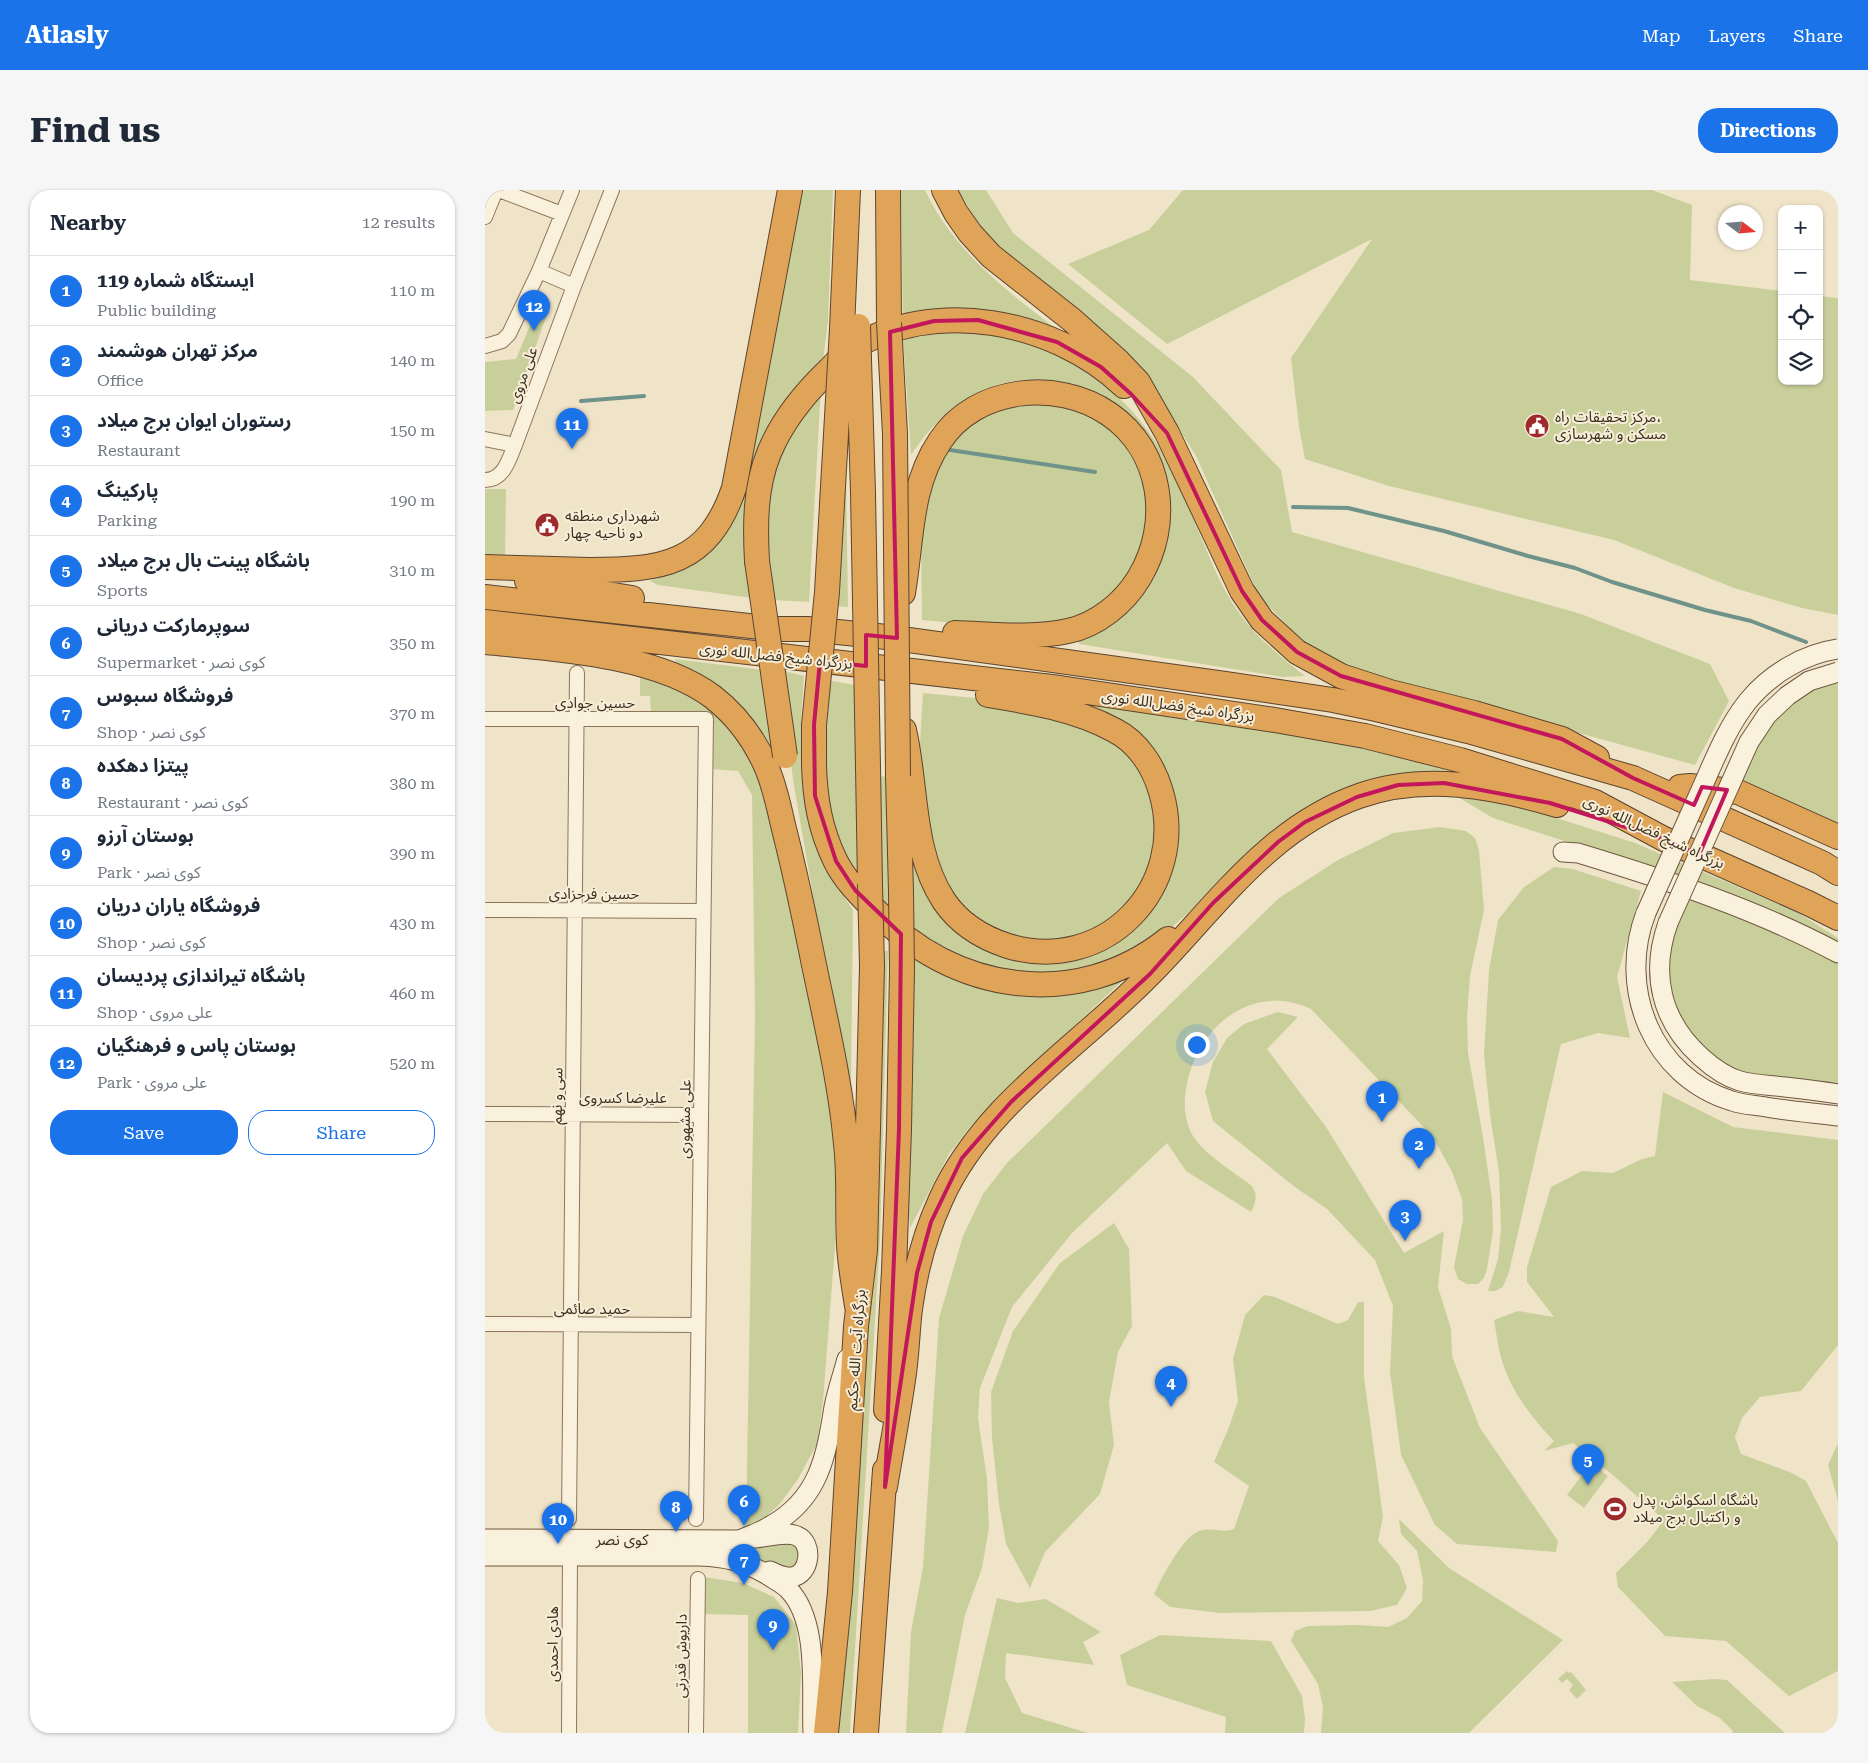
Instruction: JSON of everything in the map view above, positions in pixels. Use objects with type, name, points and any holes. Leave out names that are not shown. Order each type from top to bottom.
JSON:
[{"type":"highway","points":[[485,567],[572,570],[644,568],[674,560],[695,548],[708,537],[727,509],[734,488],[790,190]]},
{"type":"highway","points":[[848,190],[850,327]]},
{"type":"highway","points":[[854,190],[850,327],[814,725],[815,796],[823,830],[836,861],[855,890],[883,920],[916,947],[951,965],[1003,982],[1070,984],[1112,972],[1146,956],[1213,903]]},
{"type":"highway","points":[[866,1733],[885,1487],[887,1379],[894,1271],[902,970],[897,697],[892,628],[895,434],[889,323],[888,190]]},
{"type":"highway","points":[[944,190],[956,213],[970,233],[991,256],[1072,320],[1138,382],[1167,433],[1242,591],[1262,620],[1297,652],[1341,676],[1390,692],[1474,713],[1562,739],[1633,778]]},
{"type":"highway","points":[[796,876],[785,756],[757,562],[756,518],[759,486],[768,455],[780,429],[811,387],[849,350],[876,336],[934,321],[964,320],[1006,325],[1037,334],[1081,354],[1101,367],[1131,394],[1167,433]]},
{"type":"highway","name":"بزرگراه آیت الله حکیم","points":[[827,1733],[840,1592],[856,1316],[865,1250],[872,966],[863,493],[850,327]]},
{"type":"highway","points":[[1024,392],[1067,396],[1091,404],[1109,414],[1125,427],[1138,443],[1149,462],[1157,488],[1159,511],[1157,530],[1154,546],[1146,567],[1133,588],[1114,608],[1091,623],[1070,631],[1049,634],[922,632],[892,628],[906,575],[912,516],[917,492],[927,465],[940,440],[972,409],[1005,395],[1024,392]]},
{"type":"highway","points":[[485,573],[632,598],[711,607],[779,618],[808,629]]},
{"type":"highway","name":"بزرگراه شیخ فضل‌الله نوری","points":[[485,597],[778,629],[892,628],[1178,677],[1333,700],[1468,731],[1633,778],[1822,863],[1838,873]]},
{"type":"highway","name":"بزرگراه شیخ فضل‌الله نوری","points":[[485,622],[1114,696],[1275,720],[1365,736],[1460,760],[1595,802],[1664,839],[1838,918]]},
{"type":"highway","points":[[485,642],[603,657],[652,667],[672,674],[691,683],[729,710],[755,744],[774,788],[796,876],[842,1106],[849,1194],[849,1246],[856,1316]]},
{"type":"highway","points":[[897,697],[906,736],[923,854],[937,889],[955,914],[970,927],[993,940],[1013,947],[1046,952],[1082,946],[1108,935],[1121,926],[1145,900],[1156,881],[1166,843],[1166,807],[1158,779],[1145,757],[1133,743],[1116,730],[1070,712],[1038,703],[979,694],[928,673]]},
{"type":"highway","points":[[885,1487],[903,1378],[917,1272],[931,1222],[962,1158],[1011,1102],[1150,974],[1213,903],[1254,862],[1278,842],[1305,822],[1357,796],[1399,785],[1444,783],[1496,790],[1550,804],[1664,839]]},
{"type":"highway","points":[[1658,788],[1691,786],[1738,792],[1838,837]]},
{"type":"street","points":[[485,217],[497,190],[562,214]]},
{"type":"street","points":[[485,346],[501,341],[509,334],[539,271],[572,190]]},
{"type":"street","name":"علی مروی","points":[[487,480],[497,477],[505,468],[612,190]]},
{"type":"street","points":[[539,271],[574,286]]},
{"type":"street","points":[[485,439],[515,444]]},
{"type":"street","points":[[1838,649],[1825,651],[1793,664],[1770,680],[1748,701],[1715,759],[1646,913],[1638,937],[1635,957],[1637,993],[1647,1025],[1658,1044],[1686,1076],[1702,1088],[1733,1102],[1838,1116]]},
{"type":"street","points":[[1838,672],[1809,681],[1787,696],[1767,715],[1749,742],[1669,923],[1663,938],[1660,954],[1660,987],[1669,1014],[1685,1041],[1708,1064],[1738,1080],[1753,1084],[1838,1094]]},
{"type":"street","name":"سی و نهم","points":[[569,1519],[577,673]]},
{"type":"street","name":"حسین جوادی","points":[[485,719],[706,719]]},
{"type":"street","name":"علی مشهوری","points":[[696,1518],[706,719]]},
{"type":"street","points":[[1563,852],[1578,853],[1694,891],[1760,916],[1838,953]]},
{"type":"street","name":"حسین فرحزادی","points":[[485,910],[703,911]]},
{"type":"street","name":"علیرضا کسروی","points":[[485,1114],[701,1115]]},
{"type":"street","name":"کوی نصر","points":[[485,1539],[739,1540],[771,1526],[791,1511],[817,1479],[826,1455],[835,1404],[856,1316]]},
{"type":"street","name":"حمید صائمی","points":[[485,1324],[698,1326]]},
{"type":"street","points":[[739,1540],[787,1534],[796,1535],[804,1540],[808,1548],[807,1563],[803,1570],[793,1577],[788,1578],[750,1565]]},
{"type":"street","name":"کوی نصر","points":[[485,1556],[720,1557],[750,1565],[787,1588],[797,1600],[809,1636],[812,1654],[813,1733]]},
{"type":"street","name":"هادی احمدی","points":[[569,1733],[570,1556]]},
{"type":"street","name":"داریوش قدرتی","points":[[696,1733],[698,1579]]},
{"type":"street","points":[[869,1681],[875,1733]]},
{"type":"highlighted area","points":[[978,320],[1057,342],[1101,367],[1131,394],[1167,433],[1242,591],[1262,620],[1297,652],[1341,676],[1562,739],[1633,778],[1694,805],[1702,787],[1727,790],[1699,855],[1664,839],[1550,803],[1444,783],[1398,785],[1357,797],[1305,822],[1278,842],[1213,903],[1150,974],[1011,1102],[962,1158],[931,1222],[917,1273],[885,1487],[899,1129],[901,934],[855,890],[836,861],[815,796],[814,725],[820,661],[866,666],[866,635],[897,638],[890,332],[934,321]]},
{"type":"green space","points":[[799,190],[833,190],[828,321],[823,361],[784,405],[752,598],[658,585],[650,581],[672,573],[708,546]]},
{"type":"green space","points":[[901,190],[925,190],[939,215],[956,239],[995,280],[1087,352],[1069,343],[903,323]]},
{"type":"green space","points":[[958,190],[986,190],[1013,233],[1193,377],[1281,470],[1292,532],[1581,614],[1710,664],[1729,701],[1695,765],[1353,671],[1303,642],[1259,596],[1196,456],[1151,383],[1040,288],[984,233]]},
{"type":"green space","name":"مرکز تحقیقات راه، مسکن و شهرسازی","points":[[1183,190],[1652,190],[1692,205],[1690,280],[1778,291],[1778,385],[1823,385],[1823,296],[1838,298],[1838,615],[1802,608],[1734,588],[1614,540],[1389,486],[1305,459],[1299,427],[1291,358],[1372,239],[1167,344],[1068,264],[1149,230]]},
{"type":"green space","points":[[541,299],[551,303],[513,410],[485,411],[485,362],[516,359]]},
{"type":"green space","points":[[976,331],[1035,345],[1072,362],[1105,386],[1135,414],[1148,430],[1168,464],[1214,568],[1233,603],[1247,623],[1262,639],[1305,676],[1283,677],[1079,644],[1079,633],[1123,606],[1163,485],[1083,391],[1061,382],[1023,380],[1003,383],[984,389],[967,398],[936,423],[911,455],[903,339],[951,332]]},
{"type":"green space","points":[[821,386],[809,602],[772,600],[766,555],[770,469]]},
{"type":"green space","points":[[1045,400],[1109,421],[1142,462],[1152,524],[1123,590],[1074,623],[1023,629],[922,620],[921,537],[924,510],[933,473],[949,441],[993,408]]},
{"type":"green space","points":[[847,452],[846,473],[848,607],[831,606]]},
{"type":"green space","points":[[485,489],[506,489],[505,559],[485,557]]},
{"type":"green space","points":[[674,659],[764,670],[775,748],[771,749],[749,714],[738,702],[707,680],[678,665]]},
{"type":"green space","points":[[777,669],[804,676],[801,746],[802,769],[808,810],[825,868],[853,910],[851,1083],[848,1096],[795,792]]},
{"type":"green space","points":[[640,670],[705,699],[759,766],[829,1091],[836,1153],[835,1246],[823,1401],[817,1444],[798,1479],[779,1505],[764,1518],[746,1528],[755,1015],[752,795],[738,771],[711,769],[712,715],[673,712],[672,714],[651,713],[650,696],[640,696]]},
{"type":"green space","points":[[821,679],[855,685],[861,884],[853,874],[825,811]]},
{"type":"green space","points":[[1838,679],[1838,830],[1738,783],[1769,722],[1815,686]]},
{"type":"green space","points":[[923,693],[985,699],[1111,734],[1142,765],[1161,829],[1138,900],[1092,936],[1033,944],[970,918],[936,873],[919,761]]},
{"type":"green space","points":[[1084,702],[1362,745],[1549,795],[1408,777],[1240,867],[1161,937],[1120,963],[1015,978],[911,938],[910,859],[915,830],[937,902],[1051,958],[1155,895],[1160,769],[1059,703]]},
{"type":"green space","points":[[887,776],[892,914],[881,905],[877,777]]},
{"type":"green space","points":[[1451,793],[1501,800],[1635,843],[1797,912],[1838,938],[1838,946],[1648,868],[1493,818]]},
{"type":"green space","points":[[1440,827],[1466,831],[1475,838],[1479,850],[1484,910],[1470,976],[1467,1016],[1468,1053],[1492,1199],[1493,1231],[1484,1278],[1478,1284],[1467,1284],[1458,1279],[1454,1267],[1463,1220],[1462,1199],[1452,1172],[1433,1137],[1311,1009],[1289,1002],[1268,1001],[1249,1006],[1231,1015],[1216,1028],[1203,1044],[1193,1063],[1186,1090],[1185,1111],[1190,1130],[1198,1143],[1252,1186],[1256,1196],[1253,1208],[1251,1212],[1186,1171],[1167,1143],[1072,1233],[1012,1307],[980,1388],[978,1418],[987,1479],[989,1528],[982,1568],[965,1615],[942,1733],[906,1733],[911,1632],[923,1567],[939,1318],[963,1236],[983,1194],[1007,1163],[1279,898],[1338,860],[1393,833]]},
{"type":"green space","points":[[1554,867],[1573,869],[1641,891],[1617,977],[1630,1038],[1598,1033],[1561,1044],[1509,1272],[1503,1287],[1495,1291],[1488,1291],[1498,1259],[1501,1229],[1499,1172],[1490,1115],[1484,1054],[1489,970],[1498,920],[1524,887]]},
{"type":"green space","points":[[1687,894],[1838,958],[1838,1088],[1754,1078],[1720,1064],[1686,1032],[1670,999],[1666,958]]},
{"type":"green space","points":[[879,951],[888,951],[880,1239],[850,1733],[838,1733],[855,1509]]},
{"type":"green space","points":[[910,952],[963,977],[1133,971],[998,1097],[970,1127],[949,1154],[910,1228],[907,1191]]},
{"type":"green space","points":[[1278,1012],[1298,1017],[1267,1049],[1326,1127],[1404,1253],[1444,1231],[1438,1287],[1451,1329],[1452,1356],[1480,1428],[1558,1541],[1556,1552],[1457,1544],[1435,1525],[1401,1455],[1390,1372],[1393,1306],[1375,1260],[1327,1209],[1295,1187],[1213,1121],[1205,1092],[1213,1062],[1227,1038],[1244,1024]]},
{"type":"green space","points":[[1663,1092],[1733,1127],[1838,1140],[1838,1345],[1801,1391],[1760,1397],[1742,1418],[1735,1437],[1741,1454],[1792,1473],[1806,1481],[1838,1543],[1838,1671],[1789,1696],[1726,1641],[1665,1636],[1618,1587],[1616,1573],[1648,1541],[1664,1520],[1573,1443],[1544,1451],[1554,1441],[1537,1423],[1510,1382],[1499,1349],[1494,1320],[1518,1311],[1554,1317],[1527,1282],[1527,1267],[1551,1187],[1582,1171],[1613,1173],[1642,1159],[1655,1156]]},
{"type":"green space","points":[[1114,1223],[1129,1249],[1132,1326],[1118,1352],[1109,1402],[1114,1445],[1100,1494],[1045,1552],[1030,1588],[1006,1544],[999,1504],[992,1438],[991,1392],[1013,1331],[1060,1263]]},
{"type":"green space","points":[[1264,1295],[1275,1297],[1338,1324],[1348,1320],[1358,1302],[1364,1302],[1364,1377],[1383,1517],[1378,1541],[1399,1565],[1407,1588],[1397,1605],[1370,1611],[1220,1613],[1170,1607],[1154,1594],[1174,1557],[1188,1539],[1203,1530],[1226,1531],[1234,1529],[1249,1486],[1214,1462],[1238,1401],[1233,1359],[1245,1315]]},
{"type":"green space","points":[[1838,1443],[1838,1501],[1828,1465]]},
{"type":"green space","points":[[1591,1463],[1608,1476],[1584,1508],[1567,1495]]},
{"type":"green space","points":[[1399,1519],[1449,1568],[1563,1640],[1469,1733],[1321,1733],[1323,1707],[1318,1684],[1291,1641],[1295,1631],[1308,1626],[1359,1625],[1388,1627],[1407,1618],[1422,1601],[1423,1580],[1417,1551],[1401,1534]]},
{"type":"green space","points":[[783,1540],[798,1545],[800,1563],[789,1570],[716,1549],[747,1548]]},
{"type":"green space","points":[[703,1577],[743,1583],[774,1597],[796,1625],[801,1674],[798,1733],[748,1733],[748,1615],[702,1614]]},
{"type":"green space","points":[[997,1598],[1018,1603],[1046,1599],[1101,1632],[1083,1642],[1094,1665],[1006,1653],[1005,1678],[1022,1713],[1088,1733],[965,1733]]},
{"type":"green space","points":[[1160,1635],[1271,1641],[1302,1696],[1305,1718],[1304,1733],[1225,1733],[1226,1717],[1127,1685],[1120,1655]]},
{"type":"green space","points":[[1567,1671],[1571,1672],[1586,1690],[1577,1699],[1569,1690],[1573,1685],[1567,1679],[1562,1683],[1558,1679]]},
{"type":"green space","points":[[1727,1680],[1785,1733],[1732,1733],[1733,1731],[1720,1718],[1697,1706],[1672,1682]]},
{"type":"waterway","points":[[581,401],[644,396]]},
{"type":"waterway","points":[[950,450],[1095,472]]},
{"type":"waterway","points":[[1293,507],[1348,508],[1444,531],[1575,568],[1612,582],[1705,610],[1751,621],[1806,642]]},
{"type":"place","name":"بوستان پاس و فرهنگیان","points":[[534,331]]},
{"type":"place","name":"مرکز تحقیقات راه، مسکن و شهرسازی","points":[[1537,426]]},
{"type":"place","name":"باشگاه تیراندازی پردیسان","points":[[572,449]]},
{"type":"place","name":"شهرداری منطقه دو ناحیه چهار","points":[[547,525]]},
{"type":"place","name":"ایستگاه شماره 119","points":[[1382,1122]]},
{"type":"place","name":"مرکز تهران هوشمند","points":[[1419,1169]]},
{"type":"place","name":"رستوران ایوان برج میلاد","points":[[1405,1241]]},
{"type":"place","name":"پارکینگ","points":[[1171,1407]]},
{"type":"place","name":"باشگاه پینت بال برج میلاد","points":[[1588,1485]]},
{"type":"place","name":"باشگاه اسکواش، پدل و راکتبال برج میلاد","points":[[1615,1509]]},
{"type":"place","name":"سوپرمارکت دریانی","points":[[744,1526]]},
{"type":"place","name":"پیتزا دهکده","points":[[676,1532]]},
{"type":"place","name":"فروشگاه یاران دریان","points":[[558,1544]]},
{"type":"place","name":"فروشگاه سبوس","points":[[744,1585]]},
{"type":"place","name":"بوستان آرزو","points":[[773,1650]]}]
